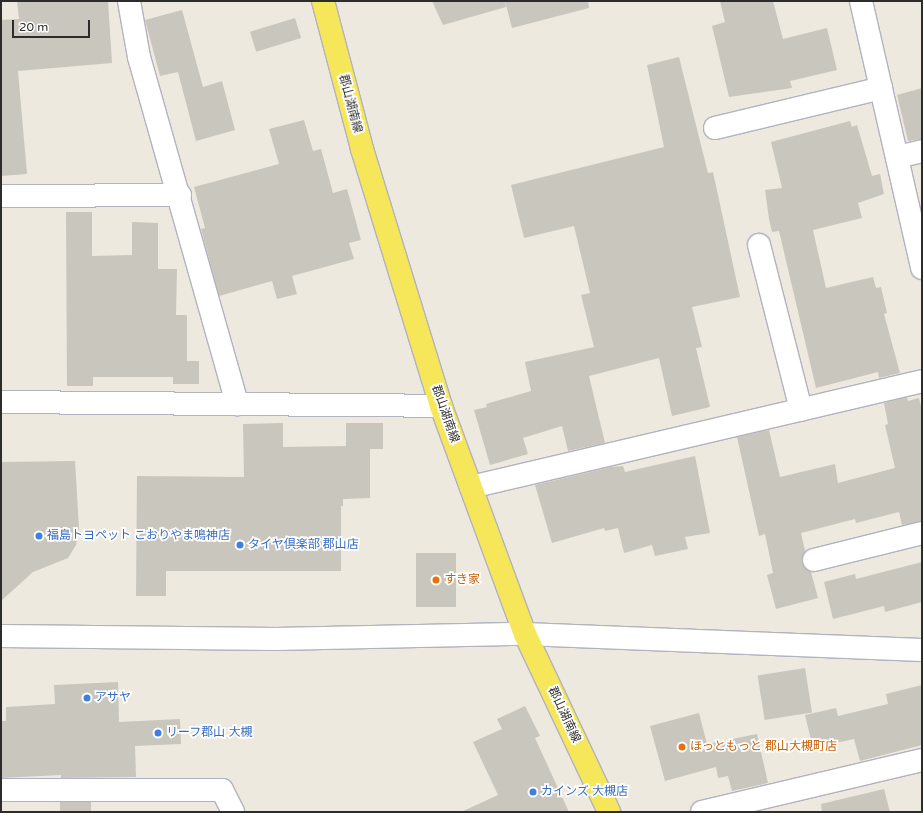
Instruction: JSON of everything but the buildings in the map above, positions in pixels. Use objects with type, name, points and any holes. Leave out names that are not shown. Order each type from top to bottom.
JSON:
[{"type":"main road","name":"郡山湖南線","points":[[323,1],[362,149],[441,406],[525,634],[609,812]]},
{"type":"street","points":[[129,1],[139,56],[180,195],[236,404]]},
{"type":"street","points":[[861,1],[897,157],[918,233],[922,268]]},
{"type":"street","points":[[715,128],[881,88]]},
{"type":"street","points":[[897,157],[922,151]]},
{"type":"street","points":[[1,196],[180,195]]},
{"type":"street","points":[[759,245],[801,410]]},
{"type":"street","points":[[471,487],[922,381]]},
{"type":"street","points":[[1,402],[441,406]]},
{"type":"street","points":[[814,560],[922,533]]},
{"type":"street","points":[[1,636],[276,639],[525,634],[922,650]]},
{"type":"street","points":[[702,812],[922,760]]},
{"type":"street","points":[[1,790],[222,790],[233,812]]},
{"type":"place","name":"福島トヨペット こおりやま鳴神店","points":[[39,536]]},
{"type":"place","name":"タイヤ倶楽部 郡山店","points":[[240,545]]},
{"type":"place","name":"すき家","points":[[436,580]]},
{"type":"place","name":"アサヤ","points":[[87,698]]},
{"type":"place","name":"リーフ郡山 大槻","points":[[158,733]]},
{"type":"place","name":"ほっともっと 郡山大槻町店","points":[[682,747]]},
{"type":"place","name":"カインズ 大槻店","points":[[533,792]]}]
